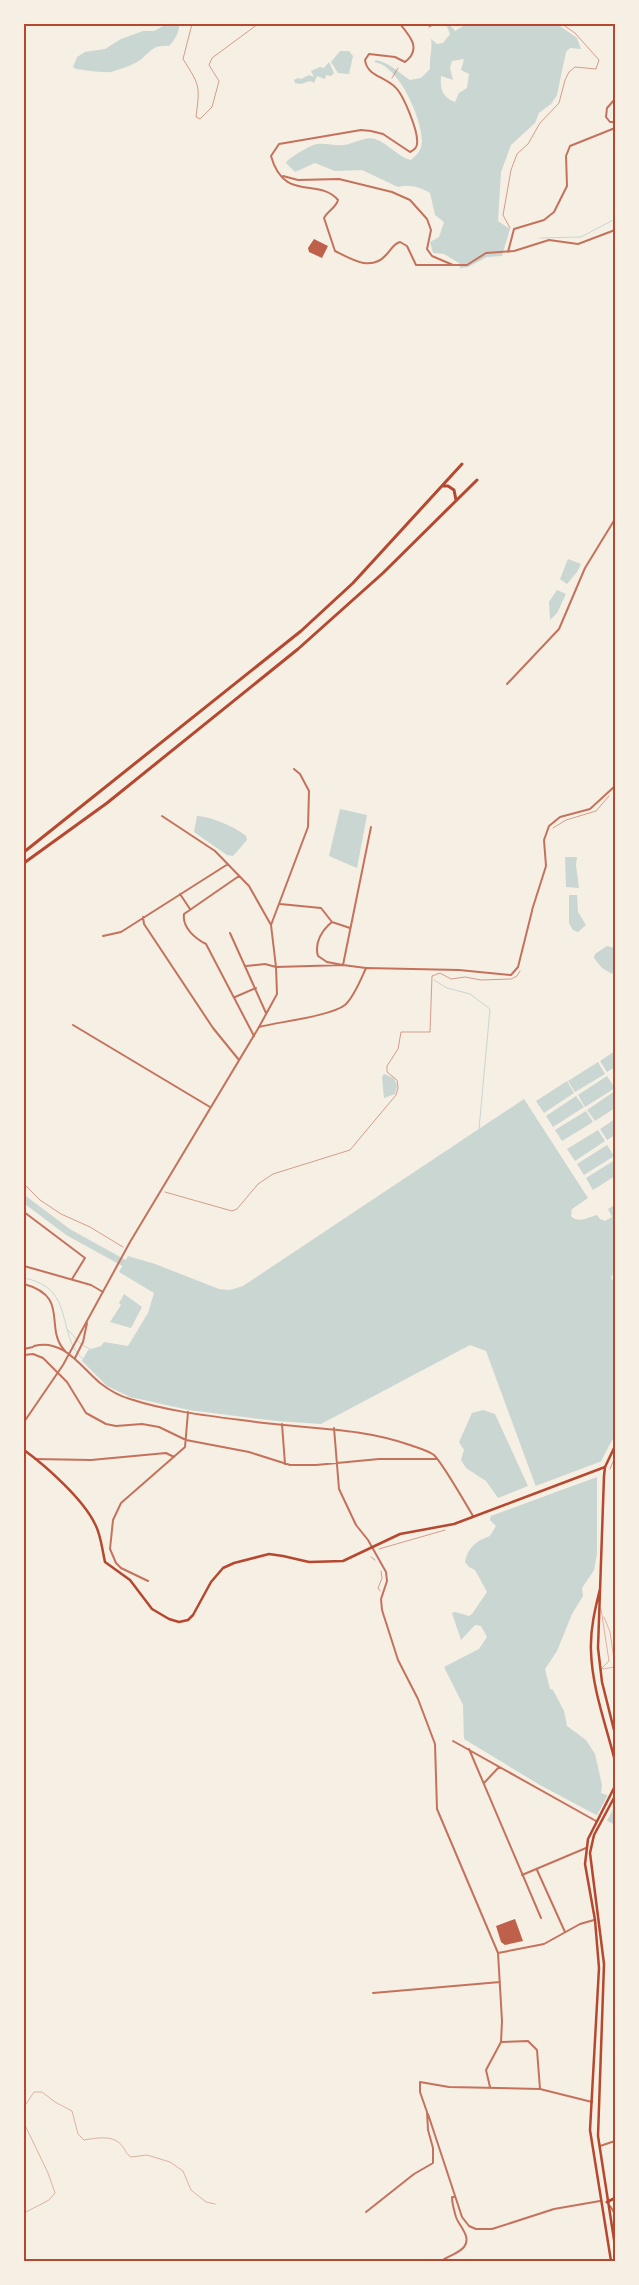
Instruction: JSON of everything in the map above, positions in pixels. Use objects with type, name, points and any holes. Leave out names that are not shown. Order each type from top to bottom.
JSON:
[{"type":"highway","points":[[24,852],[100,794],[302,631],[353,583],[462,464]]},
{"type":"highway","points":[[24,864],[107,803],[298,649],[383,573],[477,480]]},
{"type":"highway","points":[[441,486],[448,486],[454,490],[456,501]]},
{"type":"highway","points":[[607,2202],[615,2198]]},
{"type":"main road","points":[[615,1446],[605,1467],[598,1648],[600,1670],[615,1734]]},
{"type":"main road","points":[[24,1450],[36,1459],[84,1508],[99,1532],[106,1562],[130,1580],[152,1608],[174,1620],[188,1620],[193,1615],[211,1582],[223,1568],[234,1563],[269,1554],[309,1562],[343,1561],[400,1534],[441,1527],[605,1467]]},
{"type":"main road","points":[[601,1583],[592,1625],[590,1649],[592,1671],[615,1761]]},
{"type":"main road","points":[[592,1625],[600,1626]]},
{"type":"main road","points":[[611,2261],[590,2130],[599,1995],[598,1948],[585,1864],[586,1848],[596,1820],[615,1786]]},
{"type":"main road","points":[[615,1796],[594,1835],[590,1853],[604,1964],[598,2101],[600,2146],[615,2246]]},
{"type":"street","points":[[400,24],[412,37],[415,48],[412,55],[405,62],[395,57],[370,54],[365,60],[366,68],[370,72],[379,75],[402,93],[417,137],[418,145],[414,150],[410,152],[405,150],[383,134],[371,130],[361,130],[279,144],[271,156],[281,176],[295,186],[325,191],[338,200],[324,218],[335,252],[358,262],[370,264],[380,260],[396,243],[400,242],[407,246],[416,265],[460,266],[472,263],[486,253],[508,252],[550,240],[570,243],[585,242],[615,230]]},
{"type":"street","points":[[429,27],[435,24]]},
{"type":"street","points":[[615,99],[607,108],[606,117],[610,122],[615,122]]},
{"type":"street","points":[[508,252],[512,231],[517,227],[544,220],[554,212],[567,186],[566,160],[570,146],[615,128]]},
{"type":"street","points":[[281,176],[298,180],[339,179],[392,192],[410,200],[427,219],[432,230],[427,249],[432,256],[455,266]]},
{"type":"street","points":[[507,684],[559,629],[585,568],[615,519]]},
{"type":"street","points":[[271,925],[308,827],[309,791],[300,774],[294,769]]},
{"type":"street","points":[[332,922],[322,932],[317,951],[318,956],[327,962],[366,968],[459,970],[511,975],[518,967],[546,866],[544,840],[548,826],[560,817],[590,809],[615,786]]},
{"type":"street","points":[[24,1422],[59,1372],[126,1249],[254,1036],[277,994],[271,925],[249,886],[215,851],[162,816]]},
{"type":"street","points":[[342,965],[371,827]]},
{"type":"street","points":[[103,936],[121,932],[228,864]]},
{"type":"street","points":[[239,876],[184,914],[183,918],[193,937],[206,944],[254,1036]]},
{"type":"street","points":[[180,894],[191,910]]},
{"type":"street","points":[[280,904],[322,908],[332,922],[350,928]]},
{"type":"street","points":[[144,918],[144,924],[213,1028],[239,1060]]},
{"type":"street","points":[[230,933],[266,1013]]},
{"type":"street","points":[[246,966],[265,964],[276,967],[342,965]]},
{"type":"street","points":[[259,1027],[330,1011],[342,1006],[349,1000],[366,968]]},
{"type":"street","points":[[234,997],[256,988]]},
{"type":"street","points":[[73,1025],[210,1107]]},
{"type":"street","points":[[24,1212],[85,1258],[72,1280]]},
{"type":"street","points":[[24,1266],[91,1285],[102,1292]]},
{"type":"street","points":[[24,1284],[38,1289],[51,1302],[56,1318],[56,1337],[64,1350],[76,1356],[98,1381],[121,1396],[159,1407],[188,1412],[282,1424],[361,1431],[393,1439],[428,1451],[437,1458],[473,1516]]},
{"type":"street","points":[[76,1356],[84,1339],[87,1320]]},
{"type":"street","points":[[24,1349],[46,1345],[70,1352]]},
{"type":"street","points":[[24,1355],[38,1356],[59,1372],[86,1413],[99,1421],[116,1426],[142,1424],[159,1428],[186,1440],[248,1452],[285,1464],[307,1466],[335,1462],[437,1458]]},
{"type":"street","points":[[148,1581],[120,1568],[116,1563],[110,1549],[111,1528],[121,1503],[185,1446],[188,1412]]},
{"type":"street","points":[[282,1424],[285,1464]]},
{"type":"street","points":[[334,1428],[335,1462],[341,1494],[356,1525],[372,1548],[387,1577],[381,1599],[382,1610],[398,1660],[418,1699],[434,1744],[436,1809],[498,1953],[501,2042],[486,2070],[490,2087]]},
{"type":"street","points":[[36,1459],[90,1460],[166,1453],[174,1457]]},
{"type":"street","points":[[453,1741],[596,1820]]},
{"type":"street","points":[[469,1750],[541,1918]]},
{"type":"street","points":[[483,1783],[499,1767]]},
{"type":"street","points":[[522,1875],[586,1848]]},
{"type":"street","points":[[536,1870],[565,1932]]},
{"type":"street","points":[[498,1953],[544,1944],[580,1924],[595,1920]]},
{"type":"street","points":[[373,1993],[500,1982]]},
{"type":"street","points":[[501,2042],[528,2041],[538,2050],[540,2089]]},
{"type":"street","points":[[592,2102],[540,2089],[449,2088],[420,2082],[420,2092],[455,2197],[462,2217],[469,2226],[476,2229],[492,2229],[554,2209],[600,2201],[607,2202],[615,2214]]},
{"type":"street","points":[[366,2212],[414,2174],[433,2163],[433,2148],[428,2130],[428,2112]]},
{"type":"street","points":[[600,2146],[615,2141]]},
{"type":"street","points":[[443,2260],[459,2251],[466,2243],[466,2237],[452,2205],[452,2197],[455,2197]]},
{"type":"lane","points":[[600,1670],[615,1666],[610,1632],[601,1609]]},
{"type":"lane","points":[[600,1670],[608,1661],[604,1616]]},
{"type":"lane","points":[[24,2107],[34,2092],[42,2092],[72,2111],[81,2138],[84,2140],[103,2137],[110,2138],[122,2145],[130,2157],[147,2155],[170,2162],[183,2171],[191,2190],[206,2202],[215,2204]]},
{"type":"lane","points":[[24,2123],[56,2192],[49,2200],[24,2213]]},
{"type":"path","points":[[192,24],[183,59],[198,83],[199,92],[196,117],[200,119],[212,107],[219,81],[209,65],[212,58],[258,24]]},
{"type":"path","points":[[512,231],[503,215],[517,154],[528,144],[540,123],[559,103],[569,72],[575,67],[596,69],[599,65],[599,60],[575,33],[562,24]]},
{"type":"path","points":[[392,78],[398,68]]},
{"type":"path","points":[[550,830],[566,820],[596,811],[612,793]]},
{"type":"path","points":[[161,1191],[232,1211],[237,1209],[258,1184],[273,1174],[350,1150],[356,1146],[396,1095],[398,1088],[397,1080],[387,1072],[386,1068],[398,1049],[401,1032],[430,1032],[432,976],[440,973],[450,979],[465,977],[481,980],[508,979],[514,978],[520,970]]},
{"type":"path","points":[[24,1184],[40,1200],[61,1214],[90,1227],[126,1249]]},
{"type":"path","points":[[371,1557],[378,1561]]},
{"type":"path","points":[[380,1566],[384,1574],[384,1580]]},
{"type":"path","points":[[382,1571],[378,1588],[382,1591]]},
{"type":"shaded area","points":[[167,24],[179,26],[171,44],[153,49],[133,64],[107,72],[76,69],[73,67],[77,57],[85,52],[105,49],[121,39],[143,31],[154,31]]},
{"type":"shaded area","points":[[446,24],[449,24],[455,31],[467,24],[557,24],[577,38],[581,49],[570,48],[566,52],[557,95],[551,104],[539,113],[535,123],[511,145],[501,172],[498,221],[510,229],[502,256],[487,257],[468,267],[460,268],[459,263],[444,254],[433,253],[430,242],[439,237],[444,222],[435,215],[430,193],[414,187],[398,187],[362,170],[335,171],[315,163],[295,172],[286,163],[295,155],[314,145],[344,145],[371,138],[380,141],[411,160],[421,147],[421,131],[418,120],[400,83],[383,65],[374,62],[376,60],[386,63],[410,80],[421,78],[430,69],[431,39],[437,44],[443,43],[450,34]],"holes":[[[464,59],[461,70],[469,74],[467,88],[459,93],[455,102],[447,98],[443,92],[441,76],[453,80],[450,68],[452,61]]]},
{"type":"shaded area","points":[[340,51],[349,51],[353,56],[349,74],[338,73],[331,62]]},
{"type":"shaded area","points":[[329,62],[334,73],[331,76],[326,75],[325,79],[317,76],[314,83],[310,81],[301,84],[295,83],[294,80],[298,78],[301,79],[309,75],[314,77],[311,71],[320,67],[324,68]]},
{"type":"shaded area","points":[[568,559],[581,564],[567,584],[560,579]]},
{"type":"shaded area","points":[[557,590],[566,594],[557,613],[550,620],[549,602]]},
{"type":"shaded area","points":[[340,809],[367,815],[357,868],[329,856]]},
{"type":"shaded area","points":[[197,816],[216,820],[230,826],[246,836],[247,840],[233,856],[227,855],[194,832]]},
{"type":"shaded area","points":[[565,857],[577,857],[576,865],[579,888],[566,887]]},
{"type":"shaded area","points":[[569,895],[577,895],[578,912],[586,925],[578,932],[573,930],[569,923]]},
{"type":"shaded area","points":[[607,946],[615,948],[615,968],[612,974],[602,968],[594,958],[595,954]]},
{"type":"shaded area","points":[[615,1051],[615,1067],[607,1072],[600,1061]]},
{"type":"shaded area","points":[[598,1062],[605,1074],[575,1092],[568,1081]]},
{"type":"shaded area","points":[[384,1074],[394,1078],[397,1086],[395,1094],[384,1098],[382,1077]]},
{"type":"shaded area","points":[[607,1076],[615,1088],[585,1107],[578,1095]]},
{"type":"shaded area","points":[[567,1081],[574,1093],[544,1113],[536,1101]]},
{"type":"shaded area","points":[[615,1091],[615,1108],[595,1121],[587,1110]]},
{"type":"shaded area","points":[[576,1096],[584,1107],[553,1127],[546,1116]]},
{"type":"shaded area","points":[[524,1099],[588,1198],[572,1209],[571,1216],[580,1220],[597,1215],[605,1221],[612,1217],[608,1209],[615,1205],[615,1270],[611,1278],[615,1282],[615,1435],[602,1459],[597,1477],[597,1554],[594,1570],[582,1588],[583,1596],[572,1614],[557,1651],[545,1669],[550,1689],[553,1690],[564,1711],[567,1726],[586,1740],[595,1754],[602,1785],[601,1793],[615,1798],[615,1825],[540,1785],[464,1739],[463,1705],[444,1667],[479,1649],[487,1637],[481,1626],[475,1625],[461,1640],[452,1613],[455,1612],[469,1616],[487,1592],[475,1570],[465,1562],[468,1552],[477,1542],[490,1536],[496,1526],[490,1520],[491,1514],[539,1495],[486,1351],[470,1345],[321,1424],[277,1421],[189,1410],[130,1397],[107,1386],[82,1361],[88,1350],[101,1346],[104,1342],[128,1346],[148,1313],[154,1293],[119,1272],[128,1256],[155,1264],[219,1289],[230,1290],[243,1286]]},
{"type":"shaded area","points":[[586,1111],[593,1122],[562,1141],[555,1130]]},
{"type":"shaded area","points":[[615,1119],[615,1135],[607,1140],[600,1129]]},
{"type":"shaded area","points":[[598,1130],[605,1141],[575,1161],[567,1149]]},
{"type":"shaded area","points":[[607,1145],[614,1156],[584,1175],[577,1164]]},
{"type":"shaded area","points":[[615,1160],[615,1176],[593,1190],[586,1178]]},
{"type":"shaded area","points":[[124,1294],[142,1307],[131,1328],[110,1322],[121,1305],[119,1303]]},
{"type":"shaded area","points":[[483,1410],[495,1414],[528,1486],[498,1498],[486,1481],[466,1468],[461,1460],[464,1450],[459,1442],[472,1413]]},
{"type":"pier","points":[[602,1461],[598,1472],[601,1471],[601,1474],[597,1477],[488,1517],[490,1512],[536,1495],[533,1487]]},
{"type":"pier","points":[[609,1793],[615,1796],[615,1805],[606,1823],[596,1817]]},
{"type":"building","points":[[314,239],[328,246],[322,258],[309,252],[308,248]]},
{"type":"building","points":[[515,1919],[523,1941],[505,1945],[501,1942],[496,1926]]},
{"type":"waterway","points":[[540,238],[581,237],[615,219]]},
{"type":"waterway","points":[[434,980],[447,988],[470,994],[490,1009],[479,1129]]},
{"type":"waterway","points":[[24,1199],[68,1232],[124,1263]]},
{"type":"waterway","points":[[24,1278],[41,1283],[52,1292],[59,1302],[69,1338],[83,1359]]},
{"type":"waterway","points":[[68,1330],[81,1344],[90,1349]]}]
